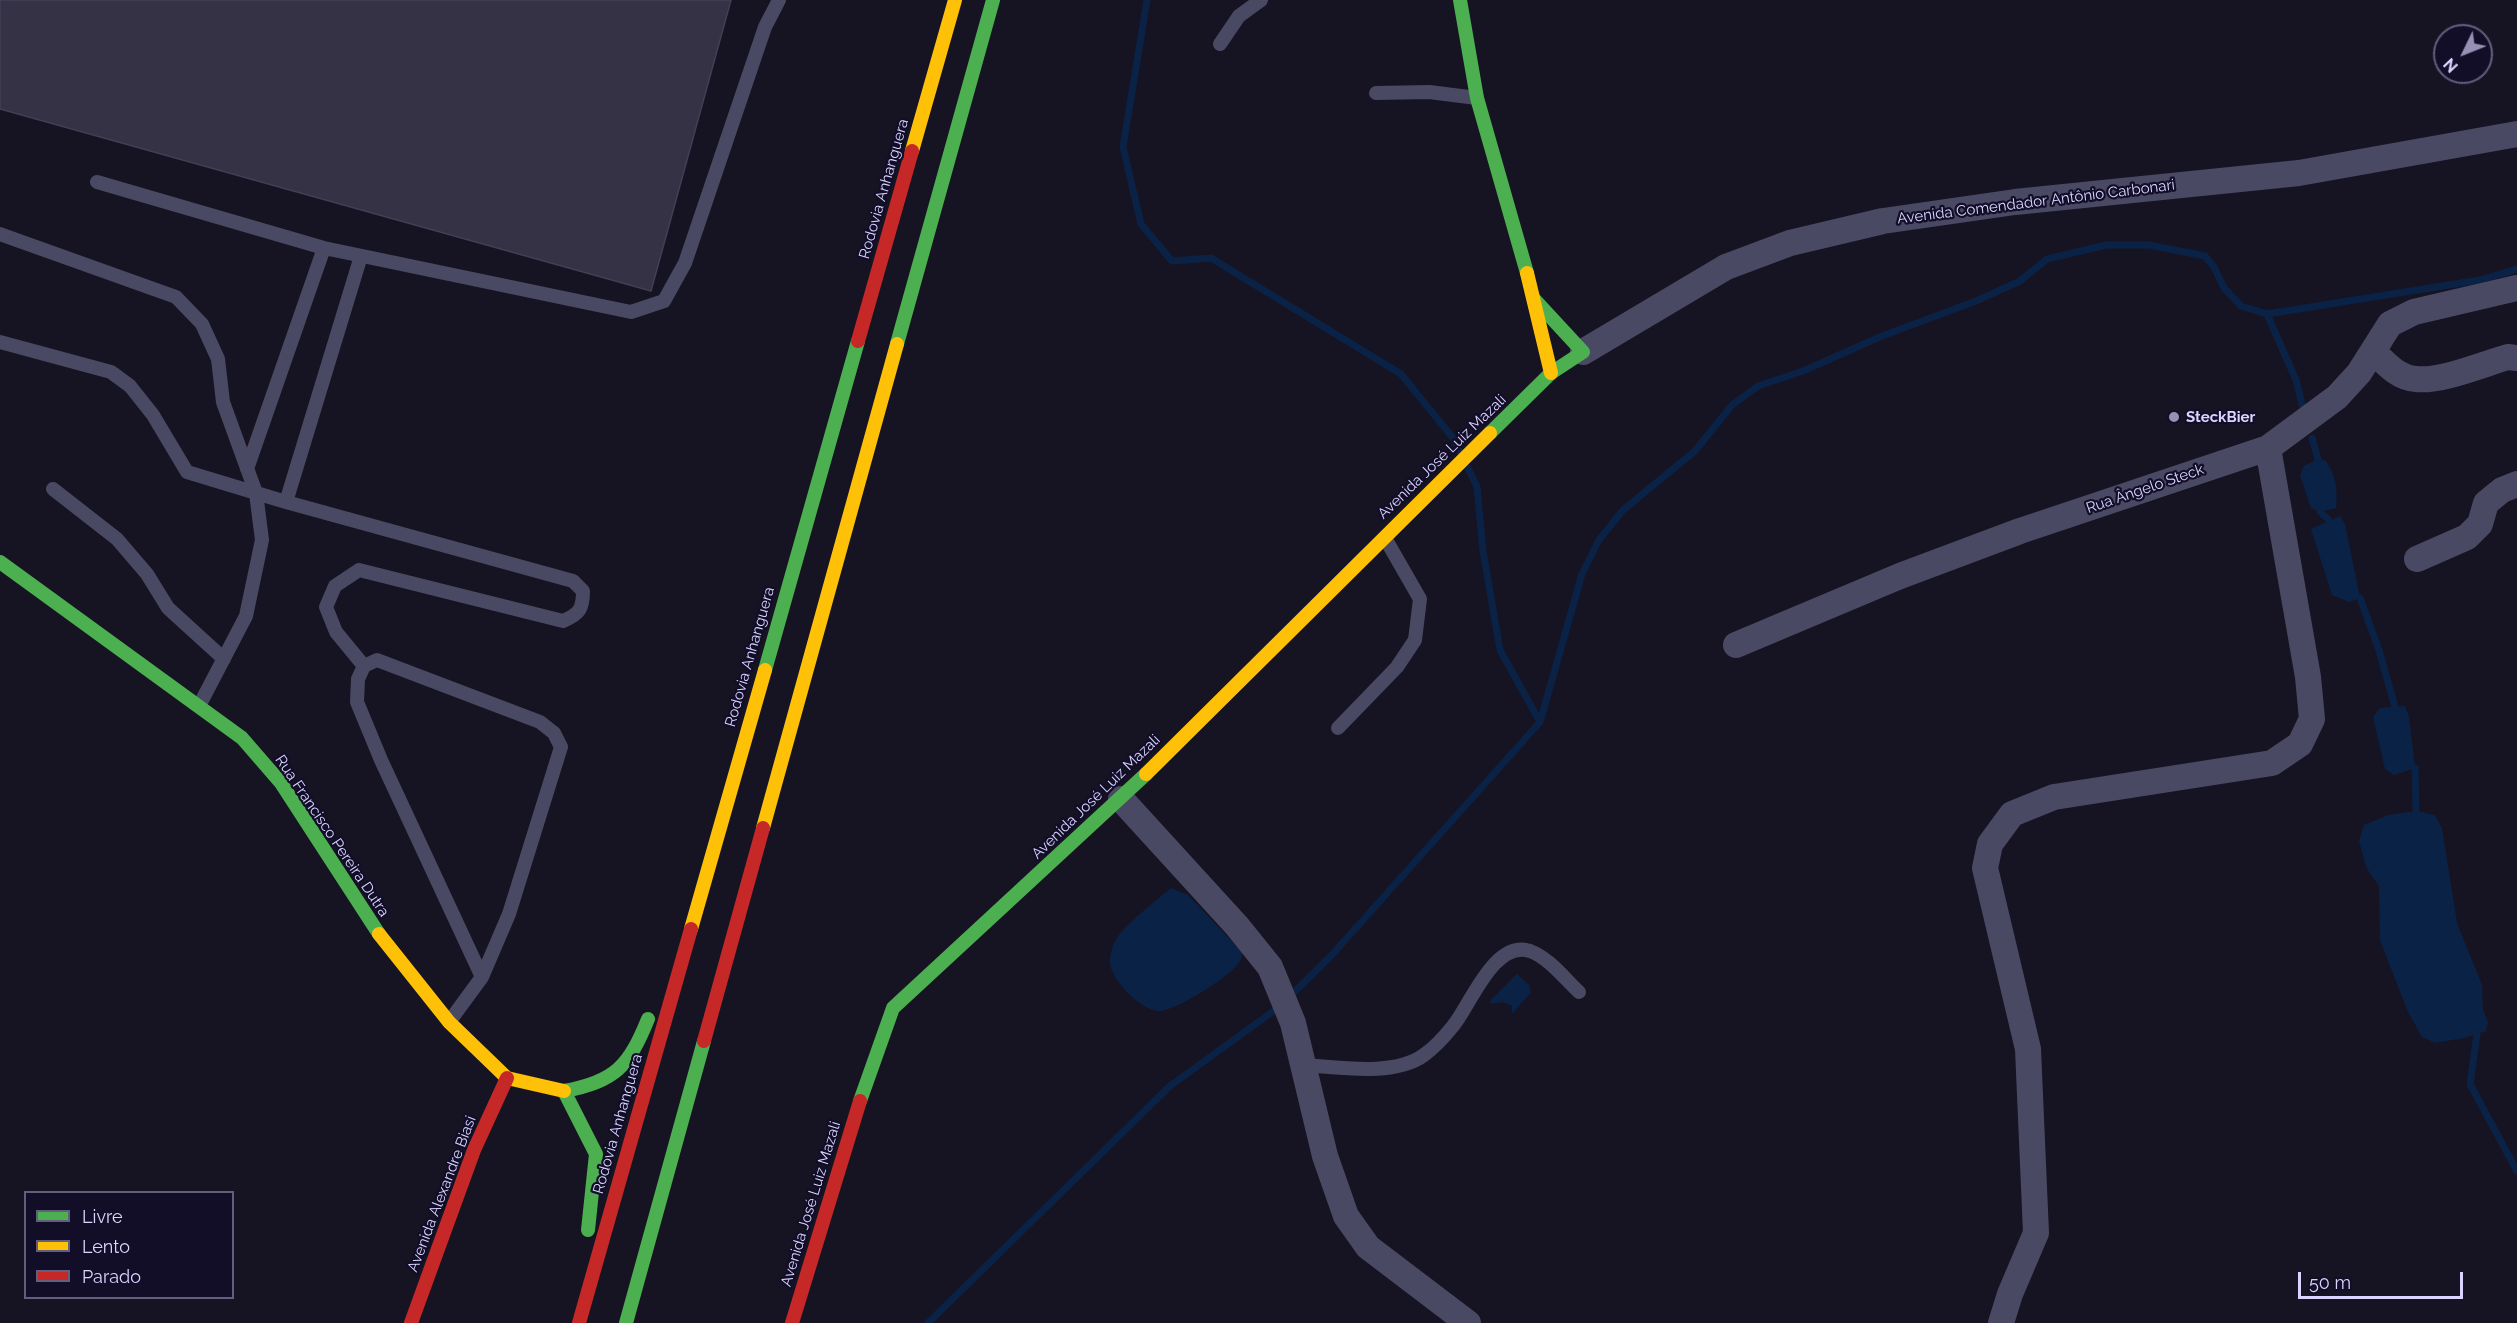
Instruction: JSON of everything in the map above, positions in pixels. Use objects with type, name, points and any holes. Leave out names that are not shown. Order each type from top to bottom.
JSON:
[{"type":"main road","name":"Rodovia Anhanguera","points":[[579,1323],[701,887],[955,0]]},
{"type":"main road","points":[[626,1323],[993,0]]},
{"type":"main road","points":[[1460,0],[1477,98],[1534,299],[1551,373]]},
{"type":"main road","points":[[1534,299],[1583,352]]},
{"type":"main road","name":"Avenida Comendador Antônio Carbonari","points":[[1551,373],[1583,352]]},
{"type":"main road","name":"Avenida José Luiz Mazali","points":[[792,1323],[867,1077],[893,1008],[1121,799],[1427,493],[1551,373]]},
{"type":"main road","name":"Rua Francisco Pereira Dutra","points":[[0,562],[242,738],[281,783],[367,918],[448,1022],[507,1078]]},
{"type":"main road","points":[[507,1078],[564,1091],[594,1088],[615,1075],[634,1054],[701,887]]},
{"type":"main road","name":"Avenida Alexandre Biasi","points":[[411,1323],[474,1150],[507,1078]]},
{"type":"main road","points":[[564,1091],[596,1154],[593,1202],[570,1323]]},
{"type":"street","name":"Avenida Comendador Antônio Carbonari","points":[[1583,352],[1726,267],[1790,243],[1883,221],[2015,202],[2299,173],[2517,134]]},
{"type":"street","name":"Rua Ângelo Steck","points":[[1736,645],[1955,555],[2268,448],[2337,397],[2360,372],[2390,324],[2414,312],[2517,288]]},
{"type":"street","points":[[2373,351],[2392,370],[2414,380],[2432,378],[2508,357],[2517,358]]},
{"type":"street","points":[[2001,1323],[2010,1294],[2036,1233],[2028,1049],[1985,868],[1990,844],[2013,814],[2054,797],[2272,763],[2300,744],[2312,719],[2311,708],[2268,448]]},
{"type":"street","points":[[2417,560],[2467,537],[2480,524],[2486,503],[2502,490],[2517,484]]},
{"type":"street","points":[[1121,799],[1237,926],[1269,967],[1293,1023],[1325,1156],[1346,1216],[1368,1247],[1468,1323]]},
{"type":"lane","points":[[97,182],[324,248],[631,312],[664,301],[686,263],[765,27],[778,0]]},
{"type":"lane","points":[[1220,44],[1239,16],[1260,0]]},
{"type":"lane","points":[[1376,93],[1429,92],[1477,98]]},
{"type":"lane","points":[[0,234],[176,297],[202,324],[218,359],[224,402],[256,493],[262,540],[246,616],[199,706]]},
{"type":"lane","points":[[247,469],[324,248]]},
{"type":"lane","points":[[286,502],[361,256]]},
{"type":"lane","points":[[0,342],[111,372],[130,386],[153,415],[188,472],[286,502],[573,581],[583,591],[583,607],[577,616],[563,621],[359,570],[335,586],[326,607],[336,632],[364,666]]},
{"type":"lane","points":[[53,489],[117,538],[147,574],[168,608],[224,658]]},
{"type":"lane","points":[[1338,728],[1397,667],[1415,640],[1420,599],[1384,536]]},
{"type":"lane","points":[[448,1022],[482,977],[509,914],[561,747],[554,733],[540,722],[377,660],[364,666],[358,679],[357,702],[381,760],[482,977]]},
{"type":"lane","points":[[1303,1065],[1363,1069],[1392,1068],[1423,1056],[1454,1025],[1493,965],[1512,952],[1528,951],[1544,959],[1579,992]]},
{"type":"water","points":[[2318,459],[2326,461],[2336,484],[2337,495],[2336,508],[2320,512],[2311,508],[2300,475],[2304,466]]},
{"type":"water","points":[[2340,516],[2345,524],[2360,598],[2349,602],[2332,595],[2311,529]]},
{"type":"water","points":[[2405,706],[2409,717],[2415,768],[2394,775],[2385,769],[2373,717],[2380,708]]},
{"type":"water","points":[[2416,811],[2435,815],[2442,828],[2457,923],[2482,985],[2483,1010],[2488,1022],[2486,1031],[2435,1043],[2422,1037],[2407,1010],[2380,940],[2379,886],[2367,869],[2359,841],[2364,825],[2388,815]]},
{"type":"water","points":[[1171,888],[1188,895],[1242,952],[1242,956],[1235,967],[1215,983],[1177,1006],[1159,1011],[1144,1006],[1122,987],[1112,972],[1110,958],[1115,941],[1125,928]]},
{"type":"water","points":[[1517,974],[1529,985],[1531,992],[1512,1014],[1512,1006],[1502,1002],[1491,1004],[1490,1001]]},
{"type":"building","points":[[0,0],[731,0],[651,291],[0,109]]},
{"type":"waterway","points":[[1147,0],[1123,147],[1141,224],[1172,261],[1211,258],[1401,374],[1453,438],[1460,452]]},
{"type":"waterway","points":[[1289,997],[1330,957],[1540,722],[1582,574],[1599,540],[1623,510],[1695,451],[1732,405],[1758,386],[1803,371],[1882,336],[1976,301],[2020,281],[2047,259],[2106,245],[2149,245],[2205,256],[2214,267],[2224,288],[2241,306],[2267,314],[2480,280],[2517,269]]},
{"type":"waterway","points":[[2267,314],[2296,380],[2304,412]]},
{"type":"waterway","points":[[2312,438],[2318,459]]},
{"type":"waterway","points":[[1468,468],[1477,487],[1483,551],[1500,650],[1540,722]]},
{"type":"waterway","points":[[2320,512],[2329,520]]},
{"type":"waterway","points":[[2360,598],[2379,650],[2395,707]]},
{"type":"waterway","points":[[2415,768],[2416,811]]},
{"type":"waterway","points":[[928,1323],[1170,1086],[1279,1007]]},
{"type":"waterway","points":[[2477,1034],[2470,1084],[2517,1171]]},
{"type":"traffic: fast","points":[[897,344],[993,0]]},
{"type":"traffic: fast","points":[[1460,0],[1477,98],[1527,273]]},
{"type":"traffic: fast","points":[[1490,433],[1551,373],[1583,352],[1534,299]]},
{"type":"traffic: fast","points":[[765,670],[858,341]]},
{"type":"traffic: fast","points":[[0,562],[242,738],[281,783],[379,934]]},
{"type":"traffic: fast","points":[[860,1101],[893,1008],[1146,774]]},
{"type":"traffic: fast","points":[[588,1230],[596,1154],[564,1091],[596,1083],[618,1069],[634,1049],[648,1019]]},
{"type":"traffic: fast","points":[[626,1323],[704,1041]]},
{"type":"traffic: slow","points":[[912,151],[955,0]]},
{"type":"traffic: slow","points":[[1527,273],[1551,373]]},
{"type":"traffic: slow","points":[[763,828],[897,344]]},
{"type":"traffic: slow","points":[[1146,774],[1490,433]]},
{"type":"traffic: slow","points":[[691,929],[765,670]]},
{"type":"traffic: slow","points":[[379,934],[449,1022],[507,1078],[564,1091]]},
{"type":"traffic: jam","points":[[858,341],[912,151]]},
{"type":"traffic: jam","points":[[704,1041],[763,828]]},
{"type":"traffic: jam","points":[[579,1323],[691,929]]},
{"type":"traffic: jam","points":[[411,1323],[474,1150],[507,1078]]},
{"type":"traffic: jam","points":[[792,1323],[860,1101]]},
{"type":"place","name":"SteckBier","points":[[2174,417]]}]
